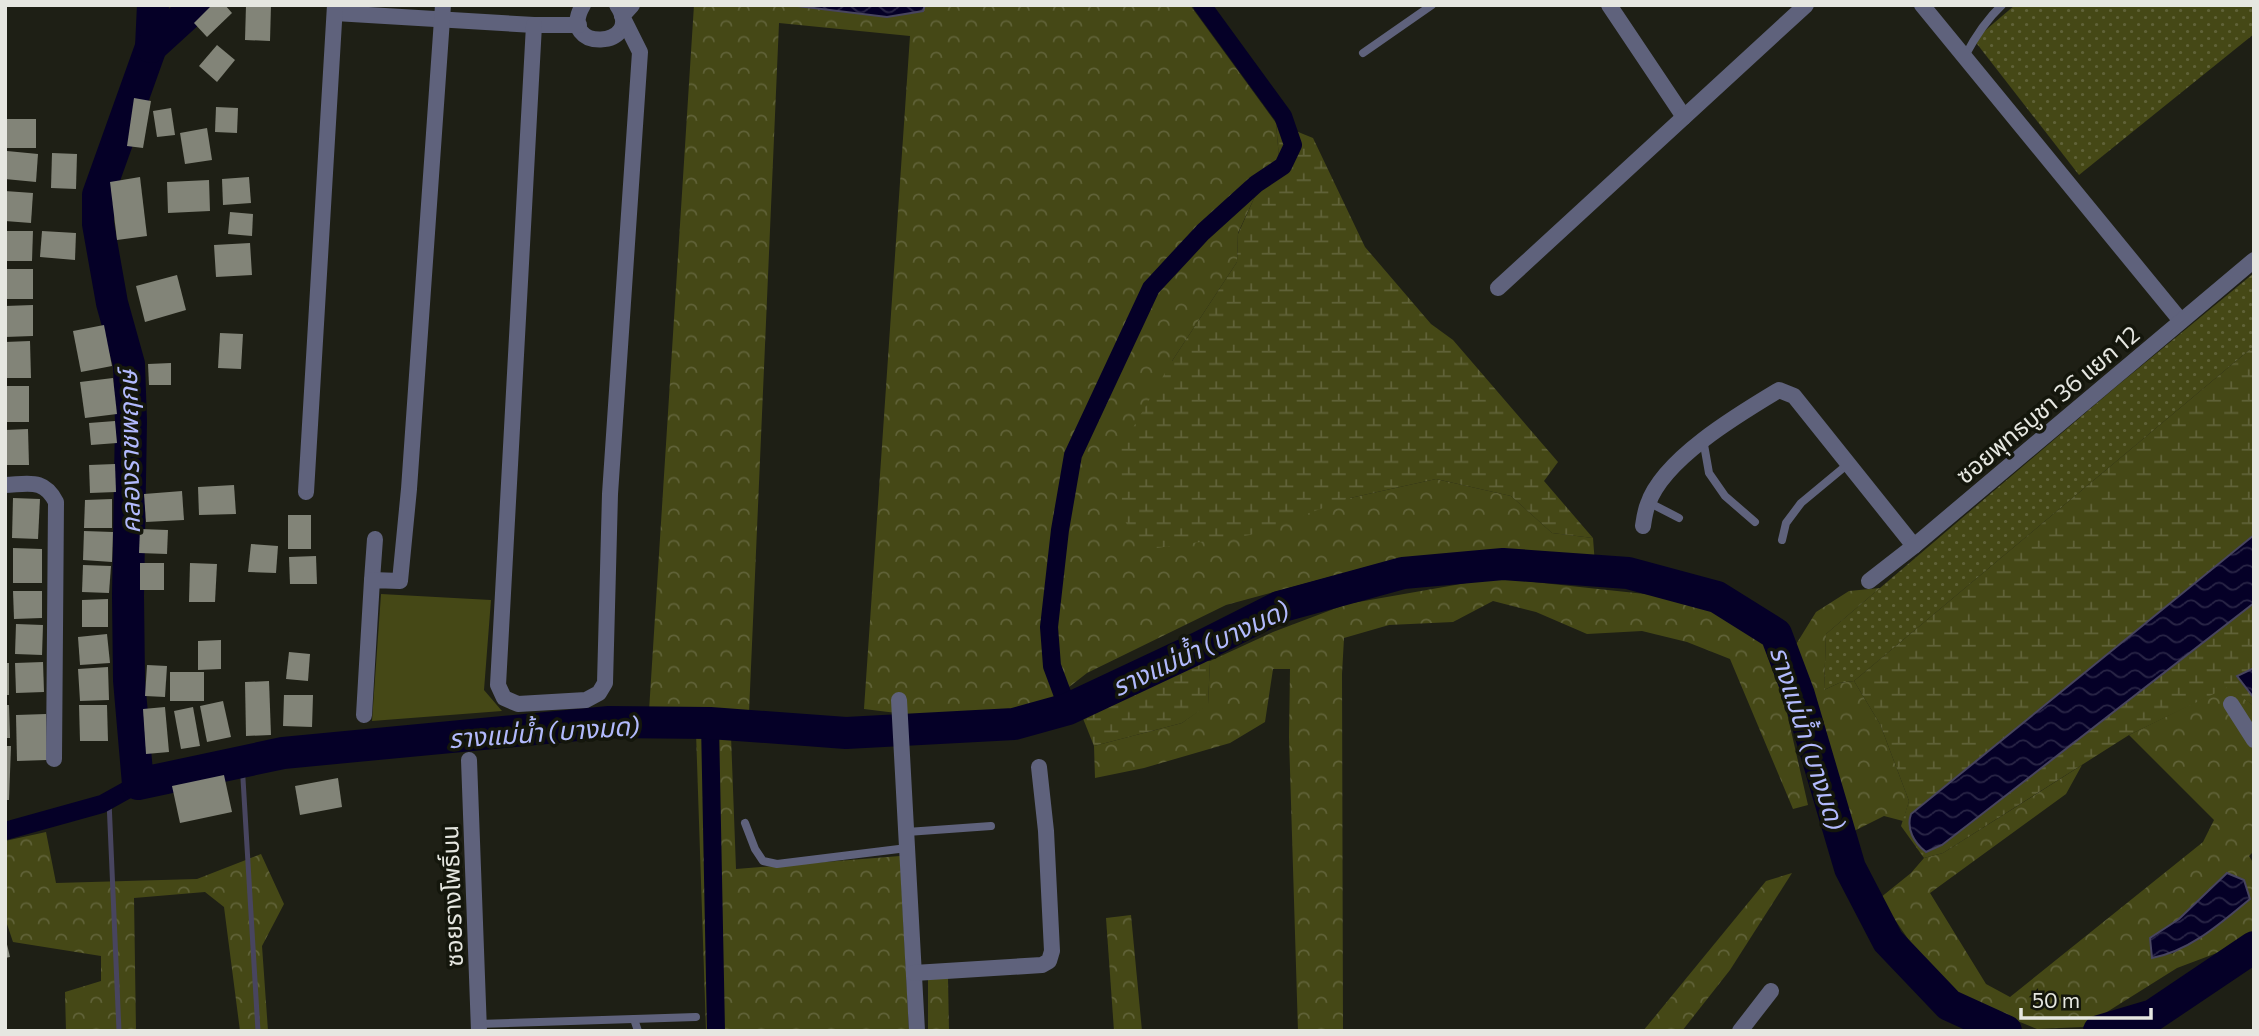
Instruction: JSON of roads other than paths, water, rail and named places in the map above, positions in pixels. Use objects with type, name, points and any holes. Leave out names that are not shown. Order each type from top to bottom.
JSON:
[{"type":"street","points":[[1609,5],[1684,117]]},
{"type":"street","points":[[1498,288],[1806,5]]},
{"type":"street","points":[[1922,5],[2181,321]]},
{"type":"street","points":[[306,492],[335,9],[443,12],[534,26],[580,12],[587,37],[601,41],[608,40],[619,31],[624,9]]},
{"type":"street","points":[[534,26],[498,685],[504,698],[518,704],[586,700],[599,693],[605,683],[610,494],[640,52],[624,9]]},
{"type":"street","points":[[372,580],[400,582],[443,12]]},
{"type":"street","name":"ซอยพุทธบูชา 36 แยก 12","points":[[1869,581],[2254,261]]},
{"type":"street","points":[[1643,526],[1648,502],[1659,483],[1703,438],[1779,390],[1794,396],[1914,546]]},
{"type":"street","points":[[5,485],[39,484],[50,490],[56,502],[54,759]]},
{"type":"street","points":[[365,715],[375,539]]},
{"type":"street","points":[[899,700],[917,1031]]},
{"type":"street","points":[[2231,704],[2254,740]]},
{"type":"street","name":"ซอยรางโพธิ์บน","points":[[469,760],[478,1027]]},
{"type":"street","points":[[914,973],[1042,965],[1049,961],[1052,951],[1046,831],[1039,767]]},
{"type":"street","points":[[1740,1031],[1771,991]]},
{"type":"lane","points":[[1363,53],[1432,5]]},
{"type":"lane","points":[[1965,56],[1991,15],[2002,5]]},
{"type":"lane","points":[[1703,438],[1709,473],[1726,496],[1755,522]]},
{"type":"lane","points":[[1782,540],[1786,523],[1801,503],[1848,464]]},
{"type":"lane","points":[[1648,502],[1679,518]]},
{"type":"lane","points":[[745,823],[763,861],[776,864],[991,826]]},
{"type":"lane","points":[[478,1027],[696,1017]]},
{"type":"lane","points":[[634,1020],[638,1031]]},
{"type":"water","points":[[789,5],[925,5],[923,11],[887,17]]},
{"type":"water","points":[[2254,535],[2254,603],[1942,845],[1926,852],[1918,844],[1910,830],[1911,814]]},
{"type":"water","points":[[2254,668],[2254,698],[2237,676]]},
{"type":"water","points":[[2227,873],[2244,880],[2250,899],[2192,943],[2152,958],[2150,938],[2179,919]]},
{"type":"waterway","name":"รางแม่น้ำ (บางมด)","points":[[153,5],[151,47],[98,195],[98,224],[112,303],[129,364],[129,680],[138,784],[283,753],[609,722],[710,723],[846,733],[1014,724],[1068,709],[1279,607],[1403,573],[1503,564],[1628,573],[1717,597],[1776,634],[1799,695],[1850,868],[1888,941],[1949,1005],[2006,1031]]},
{"type":"waterway","name":"คลองราชพฤกษ์","points":[[151,47],[197,5]]},
{"type":"waterway","points":[[1068,709],[1052,666],[1049,627],[1060,530],[1073,455],[1151,288],[1203,232],[1256,184],[1283,166],[1293,145],[1283,116],[1202,5]]},
{"type":"waterway","points":[[710,723],[716,1031]]},
{"type":"waterway","points":[[242,762],[258,1031]]},
{"type":"waterway","points":[[5,831],[102,804],[138,784]]},
{"type":"waterway","points":[[109,801],[119,1031]]},
{"type":"waterway","name":"รางแม่น้ำ (บางมด)","points":[[2099,1031],[2153,1015],[2254,947]]}]
